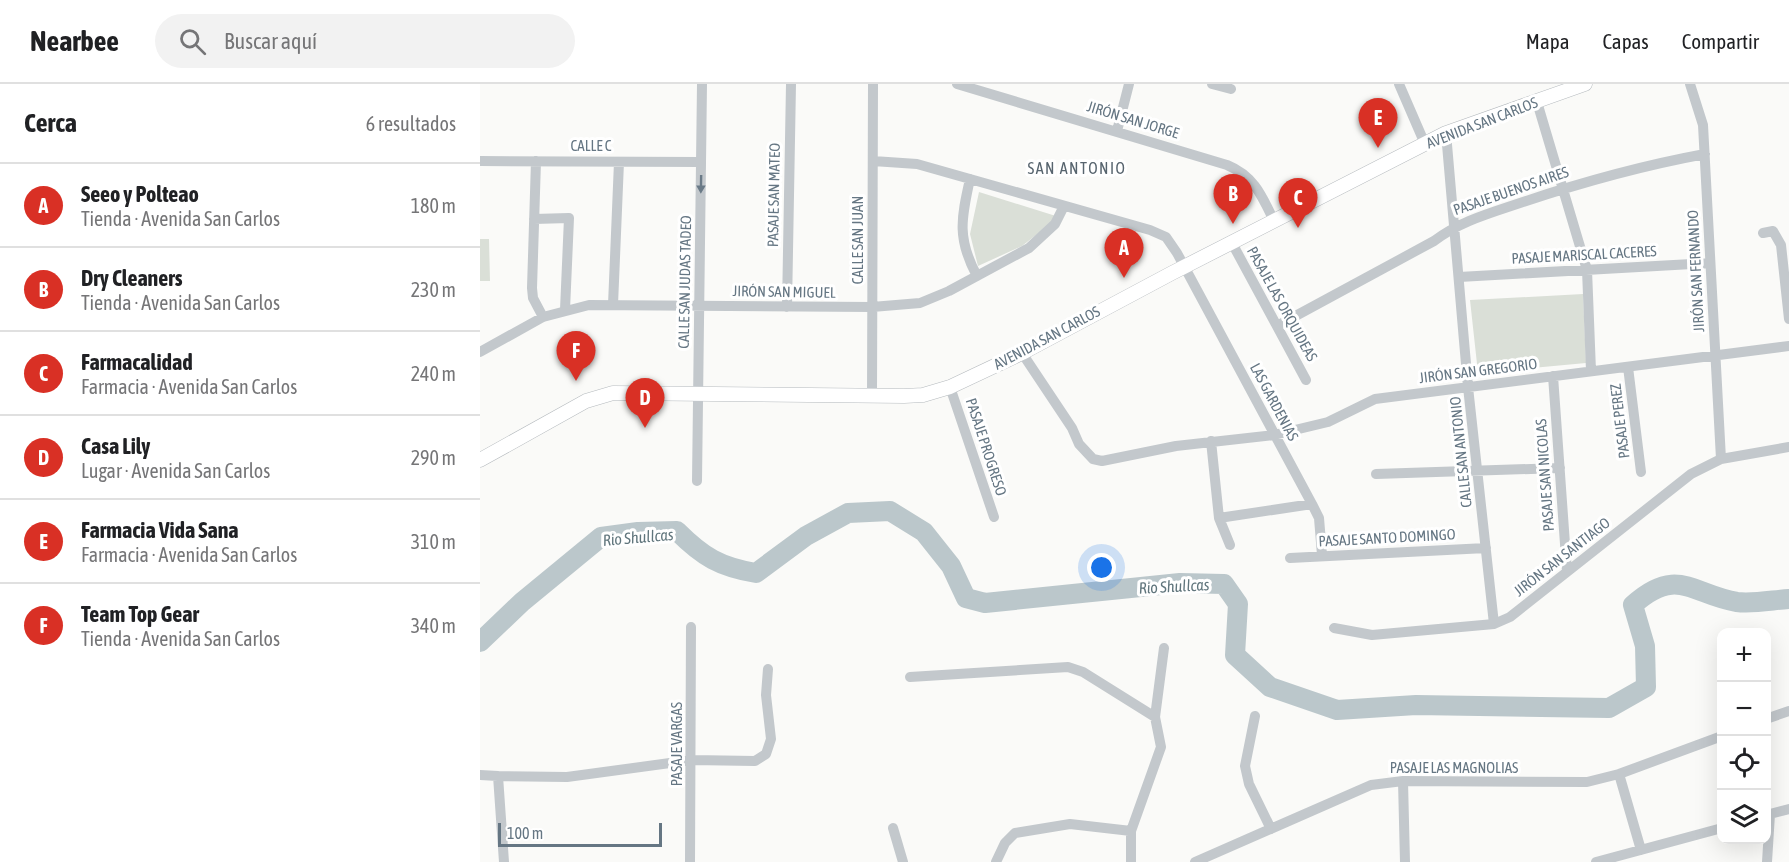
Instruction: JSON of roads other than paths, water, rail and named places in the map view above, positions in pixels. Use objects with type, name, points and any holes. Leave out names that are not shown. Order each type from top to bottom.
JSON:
[{"type":"main road","name":"AVENIDA SAN CARLOS","points":[[480,460],[598,396],[613,393],[872,397],[923,395],[950,387],[1022,353],[1446,133],[1585,84]]},
{"type":"street","name":"CALLE SAN JUDAS TADEO","points":[[697,481],[702,84]]},
{"type":"street","name":"PASAJE SAN MATEO","points":[[787,307],[791,84]]},
{"type":"street","name":"CALLE SAN JUAN","points":[[872,397],[873,84]]},
{"type":"street","name":"JIRÓN SAN JORGE","points":[[957,84],[998,90],[1238,169],[1255,184],[1275,221]]},
{"type":"street","points":[[1118,131],[1129,84]]},
{"type":"street","points":[[1212,84],[1231,89]]},
{"type":"street","points":[[1399,84],[1425,144]]},
{"type":"street","name":"JIRÓN SAN FERNANDO","points":[[1690,84],[1703,125],[1721,459]]},
{"type":"street","points":[[1537,102],[1587,270],[1591,371]]},
{"type":"street","name":"CALLE SAN ANTONIO","points":[[1446,133],[1468,387],[1494,624]]},
{"type":"street","name":"PASAJE BUENOS AIRES","points":[[1277,326],[1434,241],[1454,226],[1563,188],[1642,165],[1705,154]]},
{"type":"street","name":"CALLE C","points":[[480,161],[701,162]]},
{"type":"street","points":[[536,161],[533,298],[543,317]]},
{"type":"street","name":"LAS GARDENIAS","points":[[873,161],[911,163],[1166,237],[1319,518],[1322,555]]},
{"type":"street","points":[[613,304],[619,162]]},
{"type":"street","points":[[970,179],[961,225],[964,250],[977,276]]},
{"type":"street","name":"JIRÓN SAN MIGUEL","points":[[480,352],[543,317],[565,310],[613,304],[872,308],[904,306],[927,301],[1036,243],[1059,219],[1064,206]]},
{"type":"street","points":[[534,219],[569,218],[565,310]]},
{"type":"street","points":[[1763,233],[1773,231],[1781,245],[1789,319]]},
{"type":"street","name":"PASAJE LAS ORQUIDEAS","points":[[1232,243],[1306,380]]},
{"type":"street","name":"PASAJE MARISCAL CACERES","points":[[1459,277],[1710,263]]},
{"type":"street","name":"JIRÓN SAN GREGORIO","points":[[1022,353],[1086,452],[1093,459],[1102,461],[1176,446],[1274,435],[1328,422],[1375,399],[1789,346]]},
{"type":"street","name":"PASAJE PEREZ","points":[[1628,367],[1641,472]]},
{"type":"street","name":"PASAJE SAN NICOLAS","points":[[1553,376],[1567,572]]},
{"type":"street","name":"PASAJE PROGRESO","points":[[950,387],[994,517]]},
{"type":"street","points":[[1211,441],[1219,518],[1230,545]]},
{"type":"street","name":"JIRÓN SAN SANTIAGO","points":[[1335,628],[1372,634],[1494,624],[1510,617],[1690,474],[1721,459],[1789,447]]},
{"type":"street","points":[[1376,474],[1560,468]]},
{"type":"street","points":[[1219,518],[1312,504]]},
{"type":"street","name":"PASAJE SANTO DOMINGO","points":[[1290,558],[1486,548]]},
{"type":"street","name":"PASAJE VARGAS","points":[[690,862],[691,627]]},
{"type":"street","points":[[1131,862],[1131,831],[1161,747],[1155,717],[1164,648]]},
{"type":"street","points":[[910,677],[1068,667],[1083,672],[1155,717]]},
{"type":"street","points":[[480,775],[567,777],[692,760],[755,761],[766,754],[771,739],[766,695],[768,669]]},
{"type":"street","points":[[1771,718],[1789,711]]},
{"type":"street","points":[[1255,716],[1245,766],[1249,784],[1271,830]]},
{"type":"street","name":"PASAJE LAS MAGNOLIAS","points":[[1195,862],[1371,785],[1402,781],[1568,783],[1619,774],[1717,738]]},
{"type":"street","points":[[1619,774],[1641,850]]},
{"type":"street","points":[[498,776],[504,862]]},
{"type":"street","points":[[1402,781],[1405,862],[1416,862]]},
{"type":"street","points":[[1771,814],[1789,809]]},
{"type":"street","points":[[996,862],[1005,843],[1015,833],[1070,824],[1131,831]]},
{"type":"street","points":[[893,828],[903,862]]},
{"type":"street","points":[[1596,862],[1717,829]]},
{"type":"street","points":[[1767,844],[1767,862]]},
{"type":"waterway","name":"Rio Shullcas","points":[[480,642],[522,602],[601,537],[638,532],[677,531],[695,548],[713,560],[732,568],[756,573],[806,536],[848,513],[890,511],[924,532],[951,566],[966,598],[985,603],[1180,583],[1224,584],[1238,604],[1235,655],[1270,687],[1337,710],[1416,705],[1609,708],[1646,687],[1645,646],[1633,605],[1648,593],[1674,585],[1685,586],[1737,602],[1789,599]]},
{"type":"place","name":"Farmacia Vida Sana","points":[[1378,148]]},
{"type":"place","name":"Dry Cleaners","points":[[1233,224]]},
{"type":"place","name":"Farmacalidad","points":[[1298,228]]},
{"type":"place","name":"Seeo y Polteao","points":[[1124,278]]},
{"type":"place","name":"Team Top Gear","points":[[576,381]]},
{"type":"place","name":"Casa Lily","points":[[645,428]]},
{"type":"district","name":"SAN ANTONIO","points":[[1077,168]]}]
